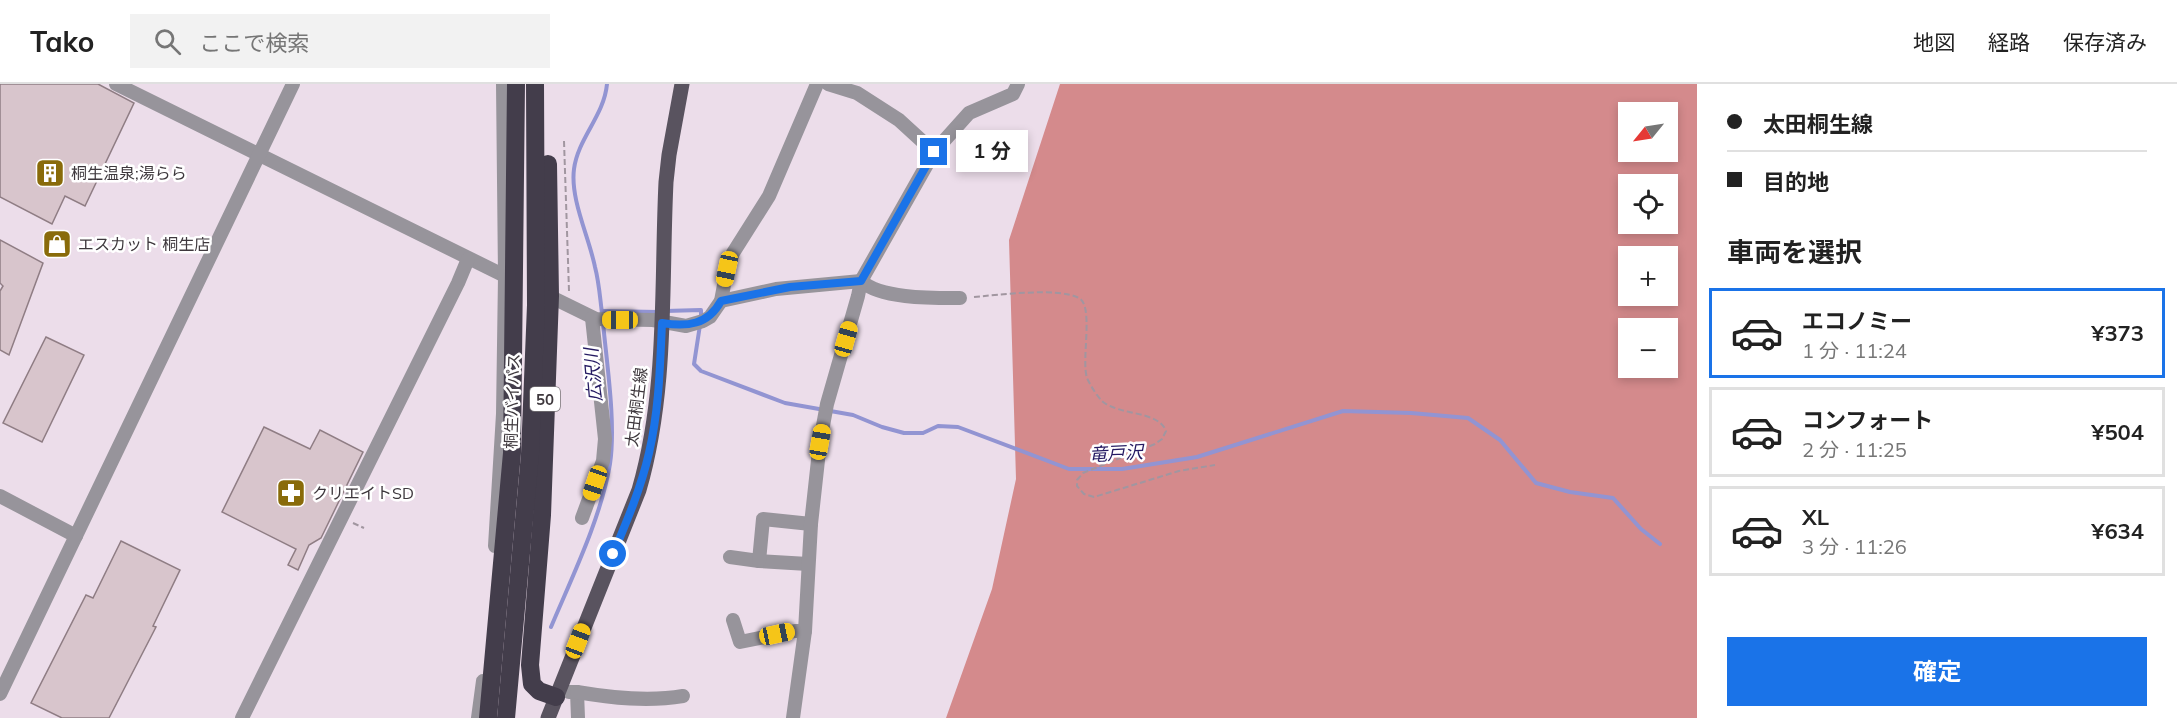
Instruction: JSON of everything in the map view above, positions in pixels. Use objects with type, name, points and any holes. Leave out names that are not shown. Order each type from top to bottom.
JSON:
[{"type":"highway","name":"桐生バイパス","points":[[506,718],[521,453],[516,84]]},
{"type":"highway","name":"桐生バイパス","points":[[488,718],[521,453],[536,305],[535,84]]},
{"type":"highway","name":"50","points":[[548,84],[543,514],[530,665],[532,684],[539,691],[556,697]]},
{"type":"main road","name":"太田桐生線","points":[[548,718],[639,490],[649,455],[660,382],[666,182],[682,84]]},
{"type":"street","points":[[116,84],[505,276]]},
{"type":"street","points":[[0,694],[293,84]]},
{"type":"street","points":[[478,718],[495,551],[503,414],[505,276],[503,84]]},
{"type":"street","points":[[545,294],[598,319],[652,320],[686,326],[710,317],[721,301],[727,269],[733,253],[769,196],[817,84]]},
{"type":"street","points":[[828,84],[857,93],[899,120],[934,152]]},
{"type":"street","points":[[793,718],[804,631],[811,524],[820,442],[826,404],[861,281],[934,152],[969,113],[1013,94],[1018,84]]},
{"type":"street","points":[[242,718],[468,259]]},
{"type":"street","points":[[721,301],[776,289],[861,281]]},
{"type":"street","points":[[861,281],[868,288],[894,293],[931,298],[960,298]]},
{"type":"street","points":[[582,518],[603,461],[605,439],[598,319]]},
{"type":"street","points":[[0,496],[76,536]]},
{"type":"street","points":[[759,561],[763,519],[811,524]]},
{"type":"street","points":[[730,557],[808,564]]},
{"type":"street","points":[[733,620],[740,642],[804,631]]},
{"type":"street","points":[[577,692],[578,718]]},
{"type":"street","points":[[556,697],[562,693],[577,692],[637,699],[667,699],[683,696]]},
{"type":"path","points":[[564,141],[569,306]]},
{"type":"path","points":[[960,298],[1032,293],[1066,294],[1079,297],[1084,302],[1087,312],[1085,354],[1087,377],[1094,390],[1102,401],[1116,408],[1157,419],[1164,425],[1166,431],[1162,439],[1155,444],[1126,454],[1083,474],[1077,480],[1077,486],[1084,494],[1094,497],[1179,471],[1215,465]]},
{"type":"path","points":[[347,520],[364,528]]},
{"type":"shaded area","points":[[1060,84],[1697,84],[1697,718],[946,718],[992,589],[1016,479],[1009,240]]},
{"type":"building","name":"桐生温泉;湯らら","points":[[0,84],[98,84],[134,103],[85,206],[65,196],[52,224],[0,197]]},
{"type":"building","points":[[0,240],[43,263],[9,355],[0,350],[0,291],[3,286],[0,283]]},
{"type":"building","points":[[46,337],[84,355],[42,442],[3,423]]},
{"type":"building","points":[[264,427],[310,449],[320,430],[363,452],[321,538],[309,545],[298,570],[288,565],[296,549],[222,512]]},
{"type":"building","points":[[121,541],[180,570],[153,626],[156,627],[109,718],[62,718],[31,703],[86,595],[93,598]]},
{"type":"waterway","name":"広沢川","points":[[602,313],[592,255],[577,205],[574,169],[580,147],[605,96],[607,84]]},
{"type":"waterway","name":"竜戸沢","points":[[665,311],[701,310],[701,318]]},
{"type":"waterway","name":"竜戸沢","points":[[602,311],[658,312]]},
{"type":"waterway","name":"広沢川","points":[[551,627],[593,526],[610,464],[612,431],[603,323]]},
{"type":"waterway","name":"竜戸沢","points":[[700,325],[694,364],[701,371],[785,403],[853,415],[904,433],[923,433],[938,426],[958,427],[1069,469],[1122,469],[1197,457],[1343,411],[1411,413],[1468,418],[1500,440],[1536,483],[1570,492],[1613,498],[1641,529],[1660,544]]},
{"type":"place","name":"桐生温泉;湯らら","points":[[50,173]]},
{"type":"place","name":"エスカット 桐生店","points":[[57,244]]},
{"type":"place","name":"クリエイトSD","points":[[291,493]]},
{"type":"route","points":[[613,554],[639,490],[649,455],[660,382],[662,323],[686,326],[695,324],[710,317],[721,301],[776,289],[861,281],[934,152]]}]
